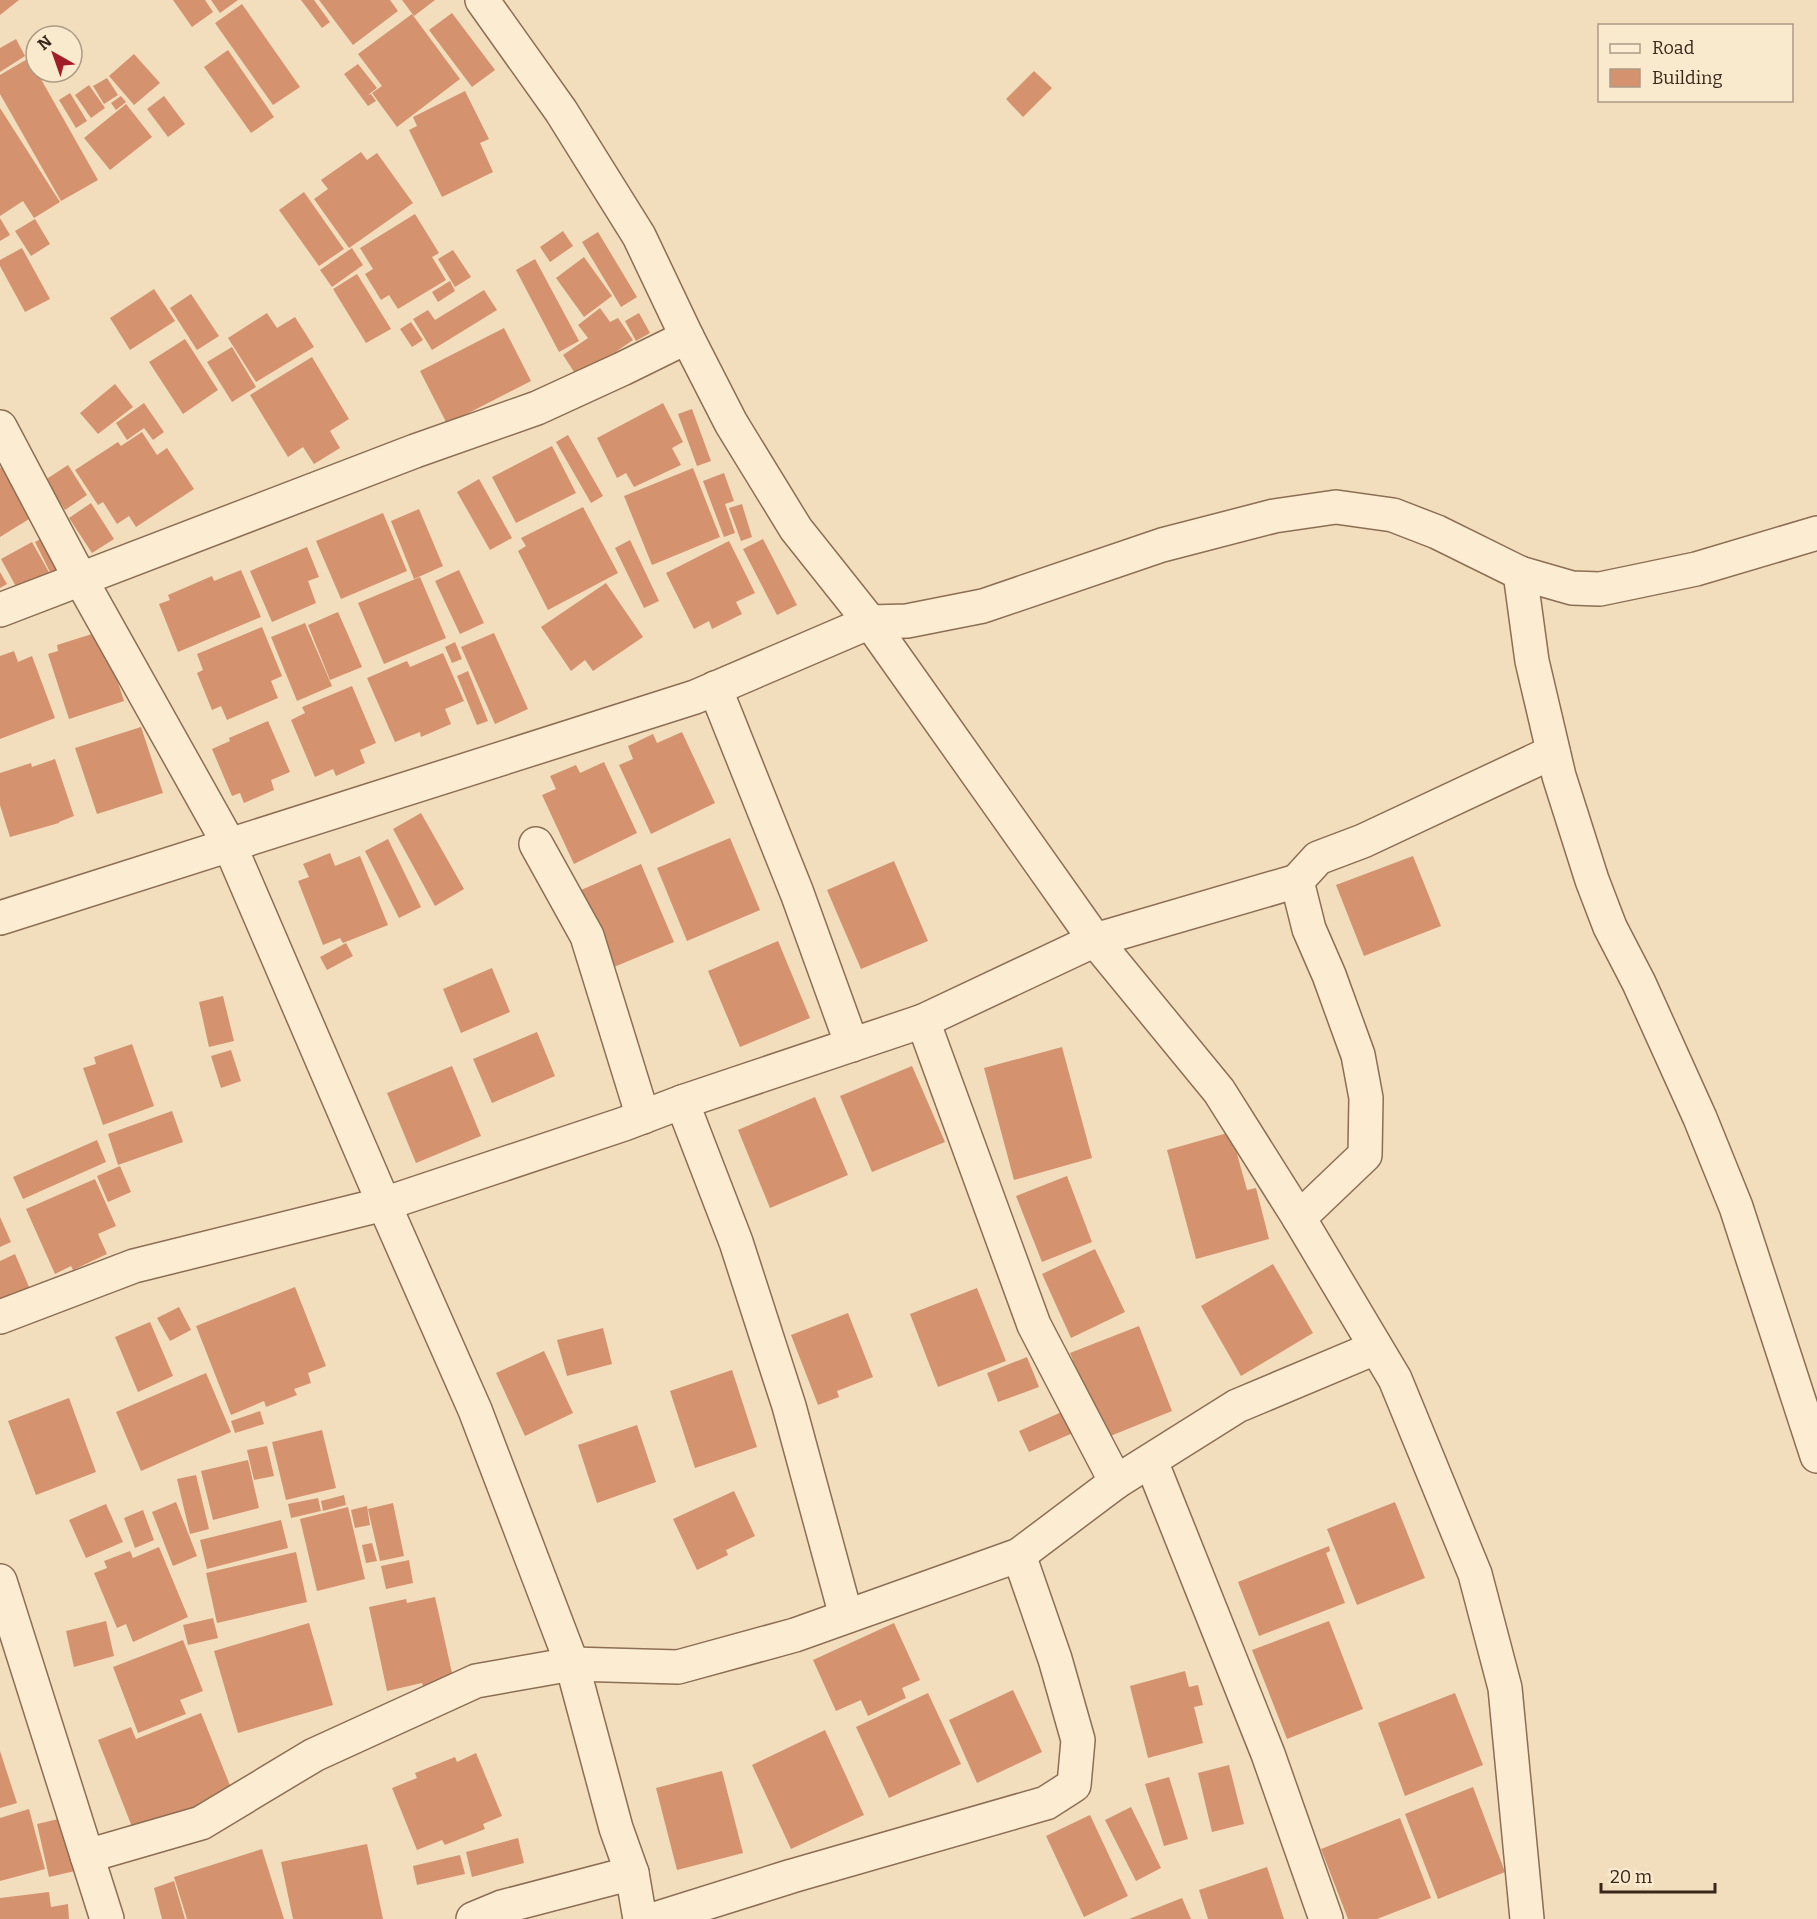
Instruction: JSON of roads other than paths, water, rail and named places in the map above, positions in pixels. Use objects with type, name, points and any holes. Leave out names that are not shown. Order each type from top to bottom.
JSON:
[{"type":"street","points":[[482,0],[561,111],[639,236],[731,423],[796,529],[870,622],[1095,940],[1219,1091],[1299,1218],[1395,1379],[1475,1574],[1505,1688],[1527,1919]]},
{"type":"street","points":[[0,610],[415,451],[537,408],[687,337]]},
{"type":"street","points":[[0,427],[81,580],[230,846],[475,1410],[572,1664],[616,1828],[632,1873],[640,1919]]},
{"type":"street","points":[[0,918],[694,697],[870,622],[907,621],[983,606],[1162,545],[1274,516],[1336,507],[1393,515],[1437,532],[1520,573],[1572,588],[1600,589],[1696,569],[1817,533]]},
{"type":"street","points":[[1520,573],[1532,661],[1553,752],[1592,880],[1610,927],[1639,983],[1700,1118],[1736,1207],[1817,1456]]},
{"type":"street","points":[[715,688],[797,893],[852,1045]]},
{"type":"street","points":[[0,1317],[134,1266],[384,1204],[923,1021],[1095,940],[1297,881],[1318,858],[1363,841],[1553,752]]},
{"type":"street","points":[[536,844],[587,936],[644,1116]]},
{"type":"street","points":[[1297,881],[1310,929],[1358,1055],[1366,1098],[1365,1155],[1299,1218]]},
{"type":"street","points":[[923,1021],[1034,1325],[1116,1482]]},
{"type":"street","points":[[682,1102],[736,1242],[785,1395],[846,1616]]},
{"type":"street","points":[[87,1856],[201,1823],[314,1755],[476,1681],[572,1664],[678,1667],[795,1635],[1019,1554],[1116,1482],[1237,1406],[1376,1348]]},
{"type":"street","points":[[1151,1461],[1268,1754],[1326,1919]]},
{"type":"street","points":[[655,1919],[792,1876],[1046,1803],[1074,1785],[1078,1740],[1055,1659],[1019,1554]]},
{"type":"street","points":[[0,1581],[107,1919]]},
{"type":"street","points":[[473,1919],[502,1907],[632,1873]]}]
